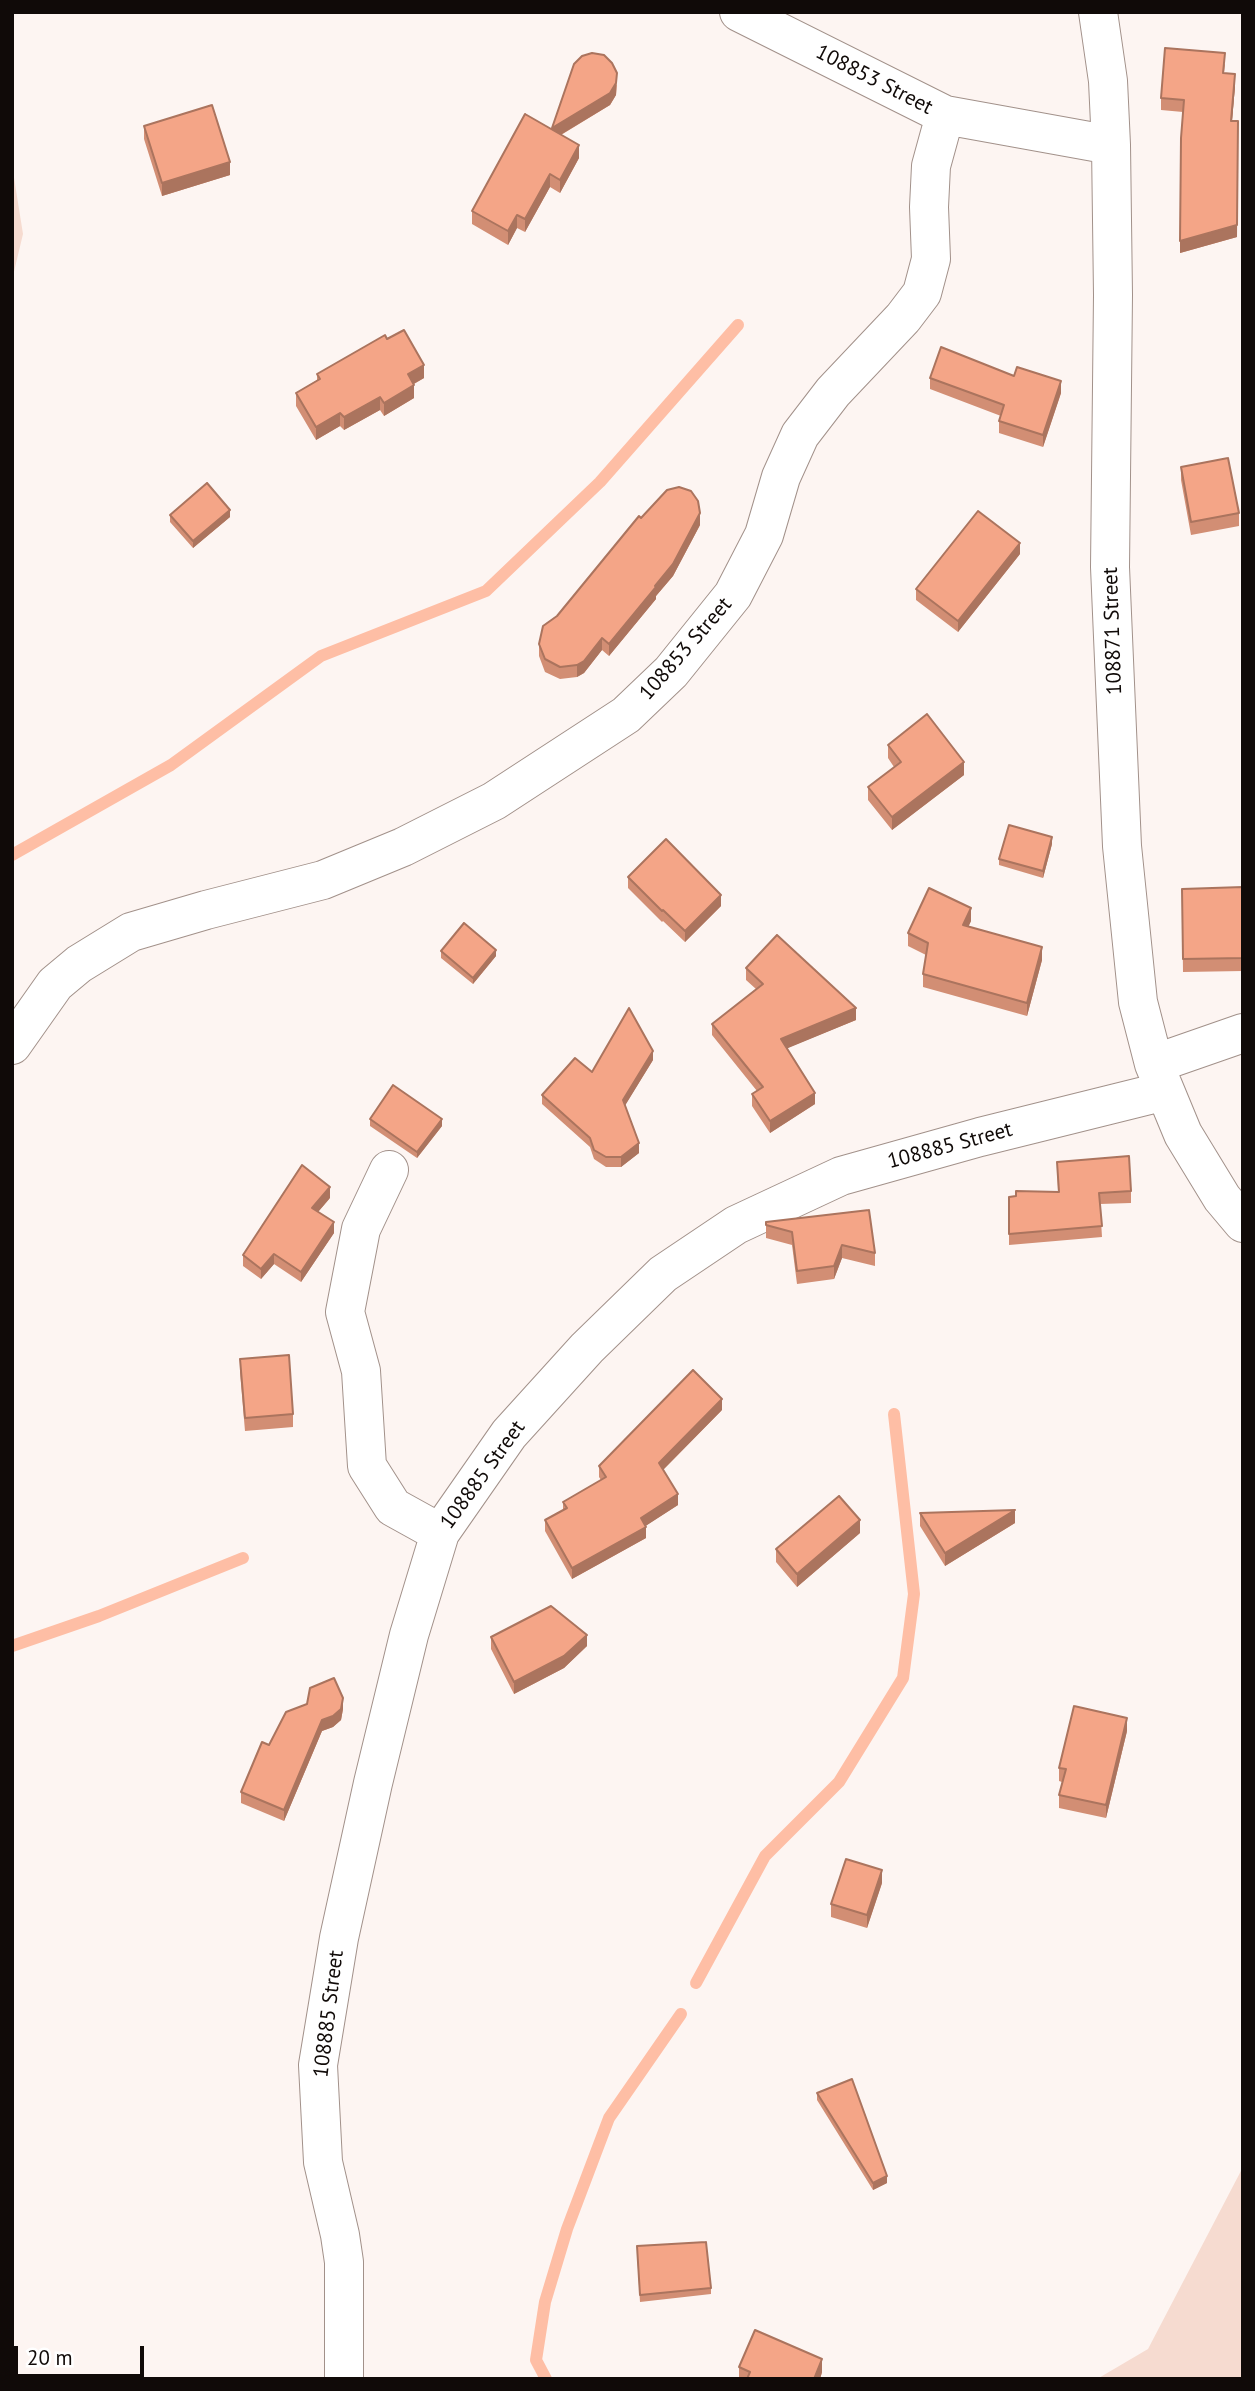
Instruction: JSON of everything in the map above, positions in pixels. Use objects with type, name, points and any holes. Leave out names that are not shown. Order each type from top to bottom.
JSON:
[{"type":"street","name":"108853 Street","points":[[12,1045],[55,984],[112,942],[131,932],[323,880],[403,847],[494,802],[626,715],[671,672],[733,596],[764,535],[781,477],[800,435],[833,392],[903,318],[922,293],[931,259],[931,166],[945,115],[739,12]]},
{"type":"street","name":"108871 Street","points":[[1098,12],[1108,81],[1111,145],[1113,296],[1110,567],[1122,846],[1138,1002],[1159,1078],[1183,1134],[1222,1198],[1243,1223]]},
{"type":"street","points":[[945,115],[1111,145]]},
{"type":"street","name":"108885 Street","points":[[344,2379],[344,2262],[323,2162],[318,2065],[339,1938],[370,1796],[409,1635],[440,1534],[509,1434],[587,1348],[663,1274],[736,1225],[841,1176],[980,1137],[1159,1078],[1243,1033]]},
{"type":"street","points":[[389,1170],[361,1229],[345,1312],[361,1371],[367,1466],[393,1507],[440,1534]]},
{"type":"shaded area","points":[[12,165],[23,234],[12,280]]},
{"type":"shaded area","points":[[1243,2167],[1243,2379],[1097,2379],[1148,2349]]},
{"type":"building","points":[[1165,48],[1225,53],[1223,73],[1235,74],[1231,121],[1238,121],[1237,225],[1180,241],[1184,100],[1161,98]]},
{"type":"building","points":[[592,53],[604,55],[612,63],[617,73],[616,83],[610,93],[552,128],[574,64],[582,56]]},
{"type":"building","points":[[212,105],[230,162],[162,183],[144,126]]},
{"type":"building","points":[[525,114],[579,145],[560,180],[550,174],[525,219],[517,215],[508,231],[472,211]]},
{"type":"building","points":[[404,330],[424,365],[408,374],[414,385],[384,403],[380,397],[344,417],[340,413],[316,427],[296,393],[320,379],[317,374],[385,335],[387,339]]},
{"type":"building","points":[[941,347],[1014,376],[1017,367],[1061,381],[1043,435],[999,421],[1004,405],[930,378]]},
{"type":"building","points":[[1228,458],[1239,513],[1191,522],[1181,467]]},
{"type":"building","points":[[207,483],[230,510],[193,541],[170,515]]},
{"type":"building","points":[[679,487],[691,491],[698,501],[700,513],[673,564],[656,587],[609,644],[602,638],[584,661],[577,665],[560,667],[545,659],[539,644],[543,626],[557,616],[639,516],[641,518],[667,490]]},
{"type":"building","points":[[978,511],[1020,543],[958,621],[916,589]]},
{"type":"building","points":[[927,714],[964,762],[892,817],[868,787],[901,762],[888,745]]},
{"type":"building","points":[[1009,825],[1052,837],[1043,871],[999,859]]},
{"type":"building","points":[[666,839],[721,895],[685,931],[628,877]]},
{"type":"building","points":[[1243,887],[1243,958],[1183,959],[1182,889]]},
{"type":"building","points":[[929,888],[971,908],[963,925],[1042,947],[1027,1003],[923,974],[928,943],[908,933]]},
{"type":"building","points":[[464,923],[496,950],[473,978],[441,951]]},
{"type":"building","points":[[777,935],[856,1008],[781,1039],[815,1093],[770,1121],[752,1094],[763,1087],[712,1024],[763,984],[746,968]]},
{"type":"building","points":[[629,1008],[653,1051],[623,1100],[639,1143],[621,1157],[606,1157],[594,1150],[590,1138],[542,1095],[575,1058],[592,1072]]},
{"type":"building","points":[[393,1085],[442,1119],[417,1152],[370,1119]]},
{"type":"building","points":[[1129,1156],[1131,1191],[1099,1193],[1102,1226],[1009,1234],[1009,1197],[1016,1196],[1016,1191],[1059,1192],[1057,1162]]},
{"type":"building","points":[[302,1165],[330,1187],[312,1208],[334,1222],[301,1272],[274,1254],[261,1269],[243,1255]]},
{"type":"building","points":[[869,1210],[875,1253],[842,1245],[834,1266],[797,1271],[792,1232],[766,1225],[766,1222]]},
{"type":"building","points":[[289,1355],[293,1414],[245,1418],[240,1359]]},
{"type":"building","points":[[693,1370],[722,1399],[659,1463],[678,1494],[641,1518],[646,1527],[572,1568],[545,1520],[567,1508],[563,1502],[606,1477],[599,1466]]},
{"type":"building","points":[[839,1496],[860,1520],[797,1574],[776,1549]]},
{"type":"building","points":[[1015,1510],[945,1553],[920,1513]]},
{"type":"building","points":[[551,1606],[587,1635],[564,1656],[514,1682],[491,1637]]},
{"type":"building","points":[[334,1678],[343,1698],[341,1709],[322,1720],[284,1810],[241,1792],[262,1742],[269,1745],[286,1712],[307,1704],[310,1688]]},
{"type":"building","points":[[1074,1706],[1127,1718],[1106,1805],[1059,1795],[1066,1769],[1059,1768]]},
{"type":"building","points":[[846,1859],[882,1870],[867,1915],[831,1904]]},
{"type":"building","points":[[852,2079],[887,2176],[873,2183],[817,2093]]},
{"type":"building","points":[[706,2242],[711,2288],[640,2295],[637,2246]]},
{"type":"building","points":[[755,2330],[822,2359],[814,2379],[747,2379],[750,2372],[739,2367]]},
{"type":"waterway","points":[[12,855],[171,765],[321,656],[486,591],[600,482],[738,325]]},
{"type":"waterway","points":[[696,1983],[765,1856],[839,1782],[903,1678],[914,1594],[894,1414]]},
{"type":"waterway","points":[[12,1646],[99,1616],[243,1558]]},
{"type":"waterway","points":[[546,2379],[536,2360],[545,2302],[567,2229],[609,2118],[681,2014]]}]
